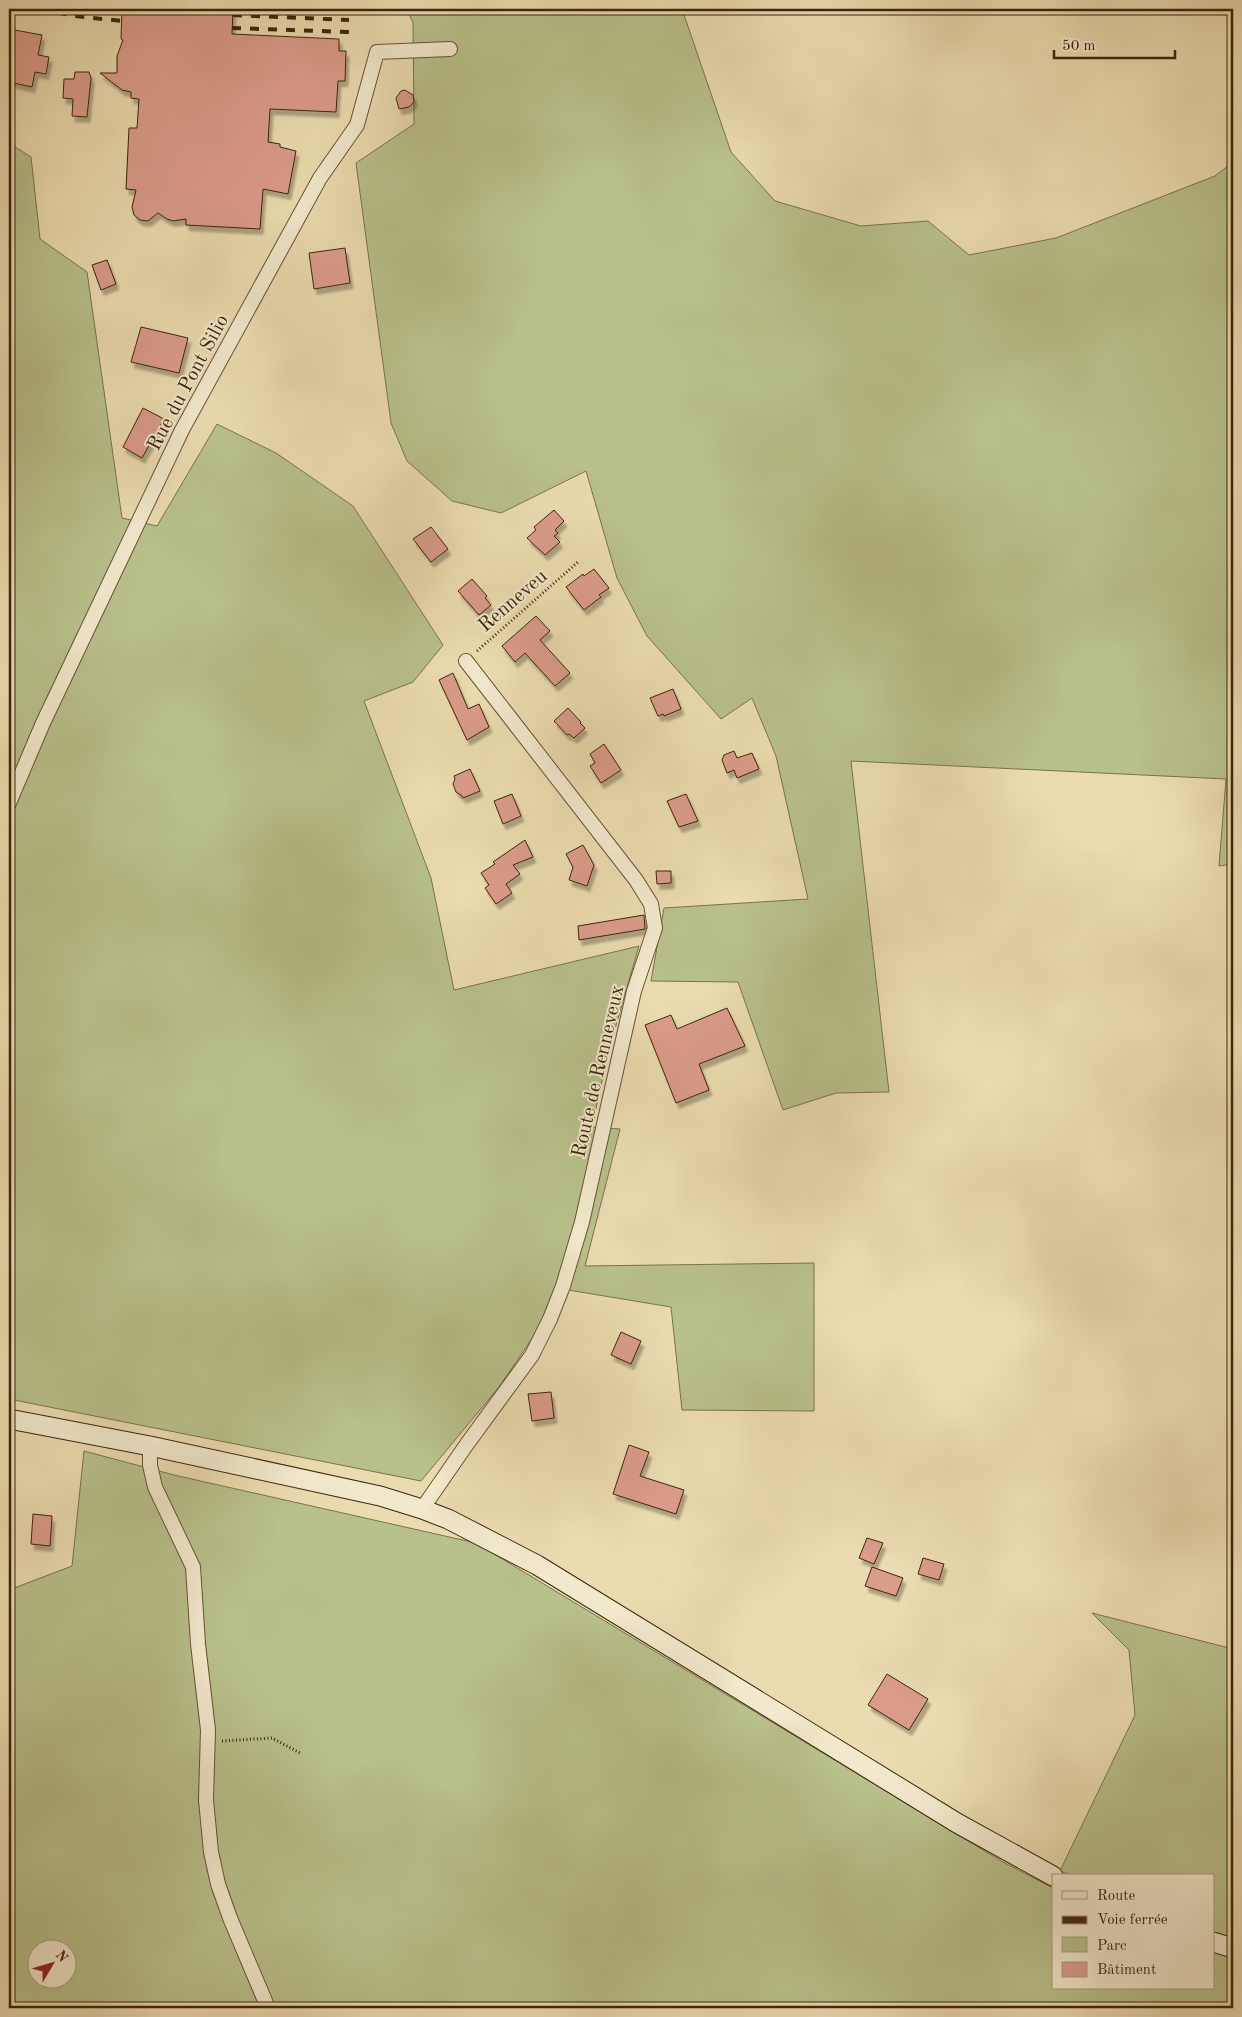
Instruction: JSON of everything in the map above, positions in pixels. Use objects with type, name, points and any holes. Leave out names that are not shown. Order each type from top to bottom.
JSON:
[{"type":"main road","points":[[9,1419],[150,1446],[380,1496],[422,1509],[490,1540],[537,1565],[957,1823],[1052,1875]]},
{"type":"main road","points":[[1214,1942],[1233,1948]]},
{"type":"street","name":"Rue du Pont Silio","points":[[9,803],[43,723],[182,430],[320,178],[357,125],[377,52],[450,49]]},
{"type":"street","name":"Route de Renneveux","points":[[422,1509],[466,1444],[532,1355],[550,1319],[582,1222],[634,991],[655,928],[651,904],[636,880],[466,661]]},
{"type":"street","points":[[150,1446],[150,1466],[155,1488],[194,1567],[198,1644],[208,1742],[206,1800],[211,1852],[218,1884],[230,1918],[268,2008]]},
{"type":"path","name":"Renneveu","points":[[466,661],[578,562]]},
{"type":"path","points":[[208,1742],[272,1738],[300,1753]]},
{"type":"green space","points":[[406,9],[682,9],[731,152],[775,201],[861,226],[928,221],[969,255],[1056,238],[1215,176],[1233,162],[1233,864],[1219,866],[1226,779],[851,761],[889,1092],[836,1093],[783,1110],[738,982],[651,981],[664,908],[808,899],[776,756],[752,698],[721,719],[647,636],[617,578],[586,471],[501,513],[452,501],[407,461],[391,423],[356,163],[414,124],[413,22]]},
{"type":"green space","points":[[9,143],[31,157],[40,239],[87,272],[122,518],[157,526],[217,424],[276,453],[353,506],[443,645],[413,682],[364,701],[431,878],[454,990],[639,946],[608,1053],[592,1127],[620,1129],[585,1266],[814,1263],[814,1411],[682,1410],[671,1307],[556,1288],[535,1334],[499,1387],[421,1481],[9,1399]]},
{"type":"green space","points":[[84,1451],[174,1475],[476,1543],[1003,1862],[1052,1887],[1052,1990],[1214,1990],[1214,1874],[1068,1874],[1060,1871],[1135,1715],[1129,1650],[1092,1613],[1233,1649],[1233,2008],[9,2008],[9,1590],[72,1566]]},
{"type":"building","points":[[122,9],[233,9],[232,34],[339,39],[339,51],[346,51],[345,81],[338,81],[336,112],[270,109],[268,142],[280,144],[280,147],[296,151],[288,194],[263,189],[260,229],[186,225],[186,219],[173,221],[158,213],[148,221],[140,220],[134,215],[132,207],[136,190],[126,189],[129,128],[137,128],[139,99],[131,98],[131,92],[122,90],[100,73],[117,73],[117,56],[123,40],[121,39]]},
{"type":"building","points":[[9,29],[42,35],[38,55],[49,57],[46,74],[35,72],[32,87],[9,82]]},
{"type":"building","points":[[75,72],[89,72],[91,78],[87,117],[72,116],[73,99],[63,98],[64,79],[74,79]]},
{"type":"building","points":[[405,90],[413,95],[414,102],[409,107],[399,109],[396,98],[401,91]]},
{"type":"building","points":[[345,248],[350,283],[314,289],[309,253]]},
{"type":"building","points":[[107,260],[116,284],[101,290],[92,265]]},
{"type":"building","points":[[141,327],[188,338],[179,373],[131,362]]},
{"type":"building","points":[[143,408],[164,419],[142,458],[123,447]]},
{"type":"building","points":[[554,510],[564,521],[555,530],[558,533],[554,536],[560,542],[545,555],[527,538],[536,530],[534,527]]},
{"type":"building","points":[[431,527],[448,549],[431,562],[413,539]]},
{"type":"building","points":[[594,569],[609,588],[584,610],[566,587],[583,574],[584,576]]},
{"type":"building","points":[[472,579],[487,596],[485,598],[491,605],[479,615],[458,591]]},
{"type":"building","points":[[536,616],[550,631],[540,640],[570,673],[555,686],[525,653],[515,662],[502,646]]},
{"type":"building","points":[[453,673],[468,709],[479,704],[489,727],[467,740],[439,680]]},
{"type":"building","points":[[673,689],[681,709],[664,716],[663,714],[658,716],[650,698]]},
{"type":"building","points":[[568,708],[585,728],[574,738],[569,734],[567,735],[554,721]]},
{"type":"building","points":[[604,744],[621,770],[601,783],[590,766],[595,763],[590,754]]},
{"type":"building","points":[[734,751],[737,758],[752,753],[759,769],[737,778],[734,770],[727,773],[722,760],[724,755]]},
{"type":"building","points":[[470,769],[480,791],[463,798],[456,792],[453,784],[454,776]]},
{"type":"building","points":[[512,794],[521,816],[503,824],[494,801]]},
{"type":"building","points":[[686,794],[698,821],[679,827],[667,801]]},
{"type":"building","points":[[525,840],[533,857],[513,865],[520,874],[506,884],[512,893],[496,904],[485,888],[489,885],[481,873],[495,864],[493,862]]},
{"type":"building","points":[[583,845],[594,865],[587,886],[569,880],[573,867],[566,854]]},
{"type":"building","points":[[656,871],[671,871],[671,883],[657,884]]},
{"type":"building","points":[[644,915],[645,929],[579,940],[578,926]]},
{"type":"building","points":[[727,1008],[745,1046],[699,1064],[709,1090],[676,1103],[645,1025],[671,1015],[677,1029]]},
{"type":"building","points":[[621,1332],[641,1341],[631,1364],[611,1355]]},
{"type":"building","points":[[551,1392],[554,1418],[532,1421],[528,1394]]},
{"type":"building","points":[[629,1445],[649,1452],[640,1476],[684,1490],[676,1514],[613,1494]]},
{"type":"building","points":[[33,1514],[52,1516],[50,1546],[31,1544]]},
{"type":"building","points":[[867,1538],[883,1543],[874,1564],[859,1558]]},
{"type":"building","points":[[923,1558],[944,1564],[939,1580],[918,1574]]},
{"type":"building","points":[[872,1567],[903,1578],[896,1596],[865,1586]]},
{"type":"building","points":[[887,1674],[928,1699],[909,1730],[868,1705]]},
{"type":"railway","points":[[40,9],[75,16],[122,21]]},
{"type":"railway","points":[[115,9],[122,9]]},
{"type":"railway","points":[[233,15],[349,20]]},
{"type":"railway","points":[[232,28],[349,32]]}]
